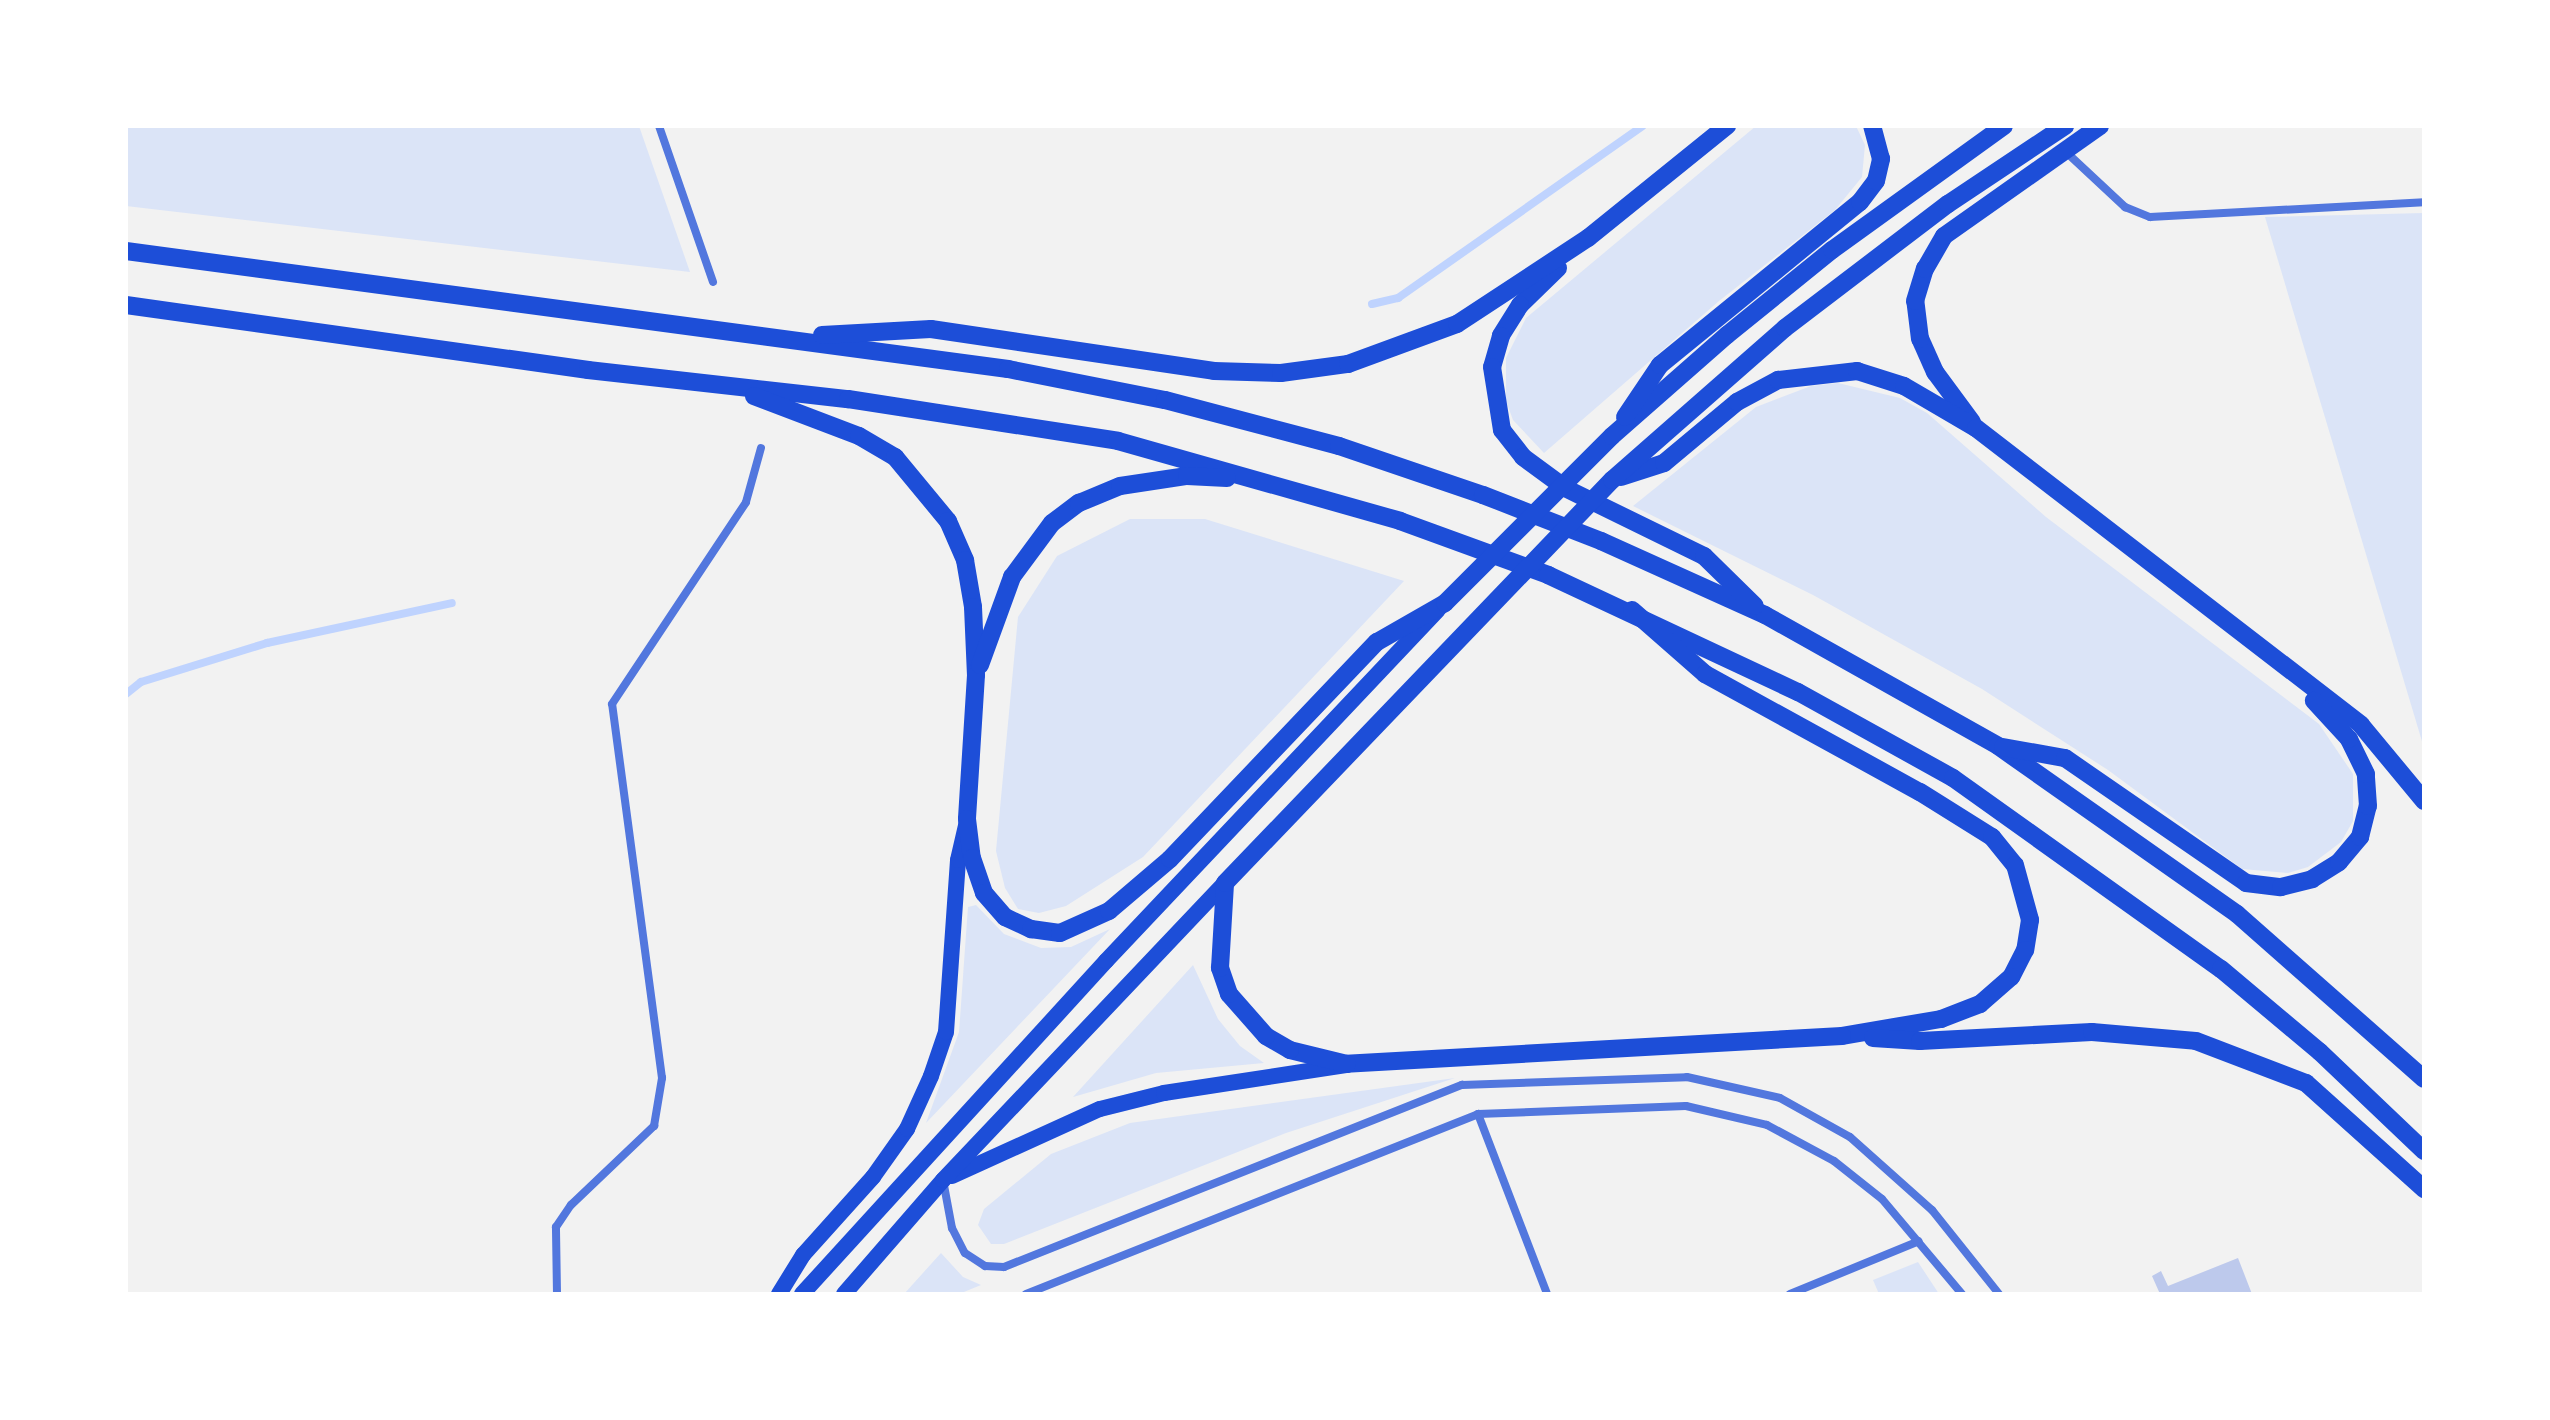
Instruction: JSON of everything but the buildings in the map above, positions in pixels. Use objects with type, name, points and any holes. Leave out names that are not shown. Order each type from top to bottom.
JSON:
[{"type":"highway","points":[[780,337],[931,329],[1127,361],[1281,373],[1348,364],[1457,324],[1588,238],[1727,126]]},
{"type":"highway","points":[[1612,436],[1660,365],[1860,202],[1876,181],[1881,159],[1872,126]]},
{"type":"highway","points":[[709,382],[859,436],[895,457],[923,485],[948,521],[965,560],[976,680],[968,815],[984,893],[1005,917],[1031,929],[1060,933],[1086,926],[1170,859],[1377,642],[1445,603],[1612,436],[1832,250],[2004,126]]},
{"type":"highway","points":[[1632,610],[1705,674],[1920,792],[1992,837],[2015,865],[2030,920],[2025,950],[2011,977],[1980,1004],[1941,1019],[1842,1036],[1347,1064],[1290,1050],[1266,1036],[1229,994],[1218,943],[1225,883],[1612,480],[1785,328],[1948,204],[2065,126]]},
{"type":"highway","points":[[1976,428],[1935,372],[1920,339],[1915,301],[1925,269],[1944,236],[2100,126]]},
{"type":"highway","points":[[1588,238],[1520,305],[1501,336],[1492,367],[1493,399],[1502,430],[1523,457],[1565,488],[1704,556],[1765,615]]},
{"type":"highway","points":[[126,251],[1008,369],[1165,400],[1339,446],[1483,495],[1601,541],[1765,615],[1998,746],[2237,914],[2424,1079]]},
{"type":"highway","points":[[126,305],[709,382],[1118,441],[1264,479],[1400,521],[1632,610],[1798,692],[1966,786],[2221,969],[2320,1052],[2424,1151]]},
{"type":"highway","points":[[1612,480],[1664,463],[1737,402],[1778,380],[1824,371],[1857,371],[1904,386],[1976,428],[2294,677],[2361,725],[2424,801]]},
{"type":"highway","points":[[976,680],[1012,577],[1052,523],[1079,503],[1120,486],[1187,476],[1264,479]]},
{"type":"highway","points":[[1998,746],[2065,758],[2246,883],[2281,887],[2312,879],[2339,862],[2360,837],[2368,806],[2366,774],[2349,739],[2294,677]]},
{"type":"highway","points":[[1842,1036],[1920,1041],[2092,1032],[2196,1041],[2306,1083],[2424,1189]]},
{"type":"main road","points":[[802,1294],[1106,961],[1445,603]]},
{"type":"main road","points":[[779,1294],[803,1255],[873,1177],[907,1129],[931,1076],[946,1032],[958,860],[968,815]]},
{"type":"main road","points":[[844,1294],[943,1180],[1225,883]]},
{"type":"main road","points":[[943,1180],[1100,1109],[1164,1093],[1252,1083],[1347,1064]]},
{"type":"street","points":[[659,126],[713,282]]},
{"type":"street","points":[[2066,152],[2125,207],[2150,217],[2424,202]]},
{"type":"street","points":[[557,1294],[556,1227],[571,1205],[654,1126],[662,1078],[612,704],[746,502],[761,448]]},
{"type":"street","points":[[943,1180],[952,1228],[965,1253],[985,1266],[1004,1267],[1462,1085],[1687,1077],[1780,1098],[1850,1137],[1932,1210],[1999,1294]]},
{"type":"street","points":[[1026,1294],[1478,1114],[1686,1106],[1767,1125],[1834,1161],[1882,1199],[1962,1294]]},
{"type":"street","points":[[1478,1114],[1547,1294]]},
{"type":"street","points":[[1790,1294],[1919,1241]]},
{"type":"shaded area","points":[[126,126],[639,126],[690,272],[126,206]]},
{"type":"shaded area","points":[[1756,126],[1856,126],[1865,145],[1862,177],[1835,210],[1719,301],[1544,453],[1513,420],[1506,401],[1506,358],[1526,318]]},
{"type":"shaded area","points":[[2424,213],[2424,748],[2265,217]]},
{"type":"shaded area","points":[[1838,383],[1900,398],[1927,413],[2046,517],[2319,724],[2353,774],[2353,821],[2341,842],[2308,867],[2288,873],[2242,869],[2108,770],[1982,689],[1813,595],[1633,506],[1756,407],[1811,386]]},
{"type":"shaded area","points":[[1130,519],[1205,519],[1404,581],[1143,857],[1066,906],[1039,913],[1018,909],[1005,888],[996,851],[1018,617],[1057,556]]},
{"type":"shaded area","points":[[976,905],[1004,934],[1041,948],[1071,947],[1110,929],[926,1123],[959,1032],[968,907]]},
{"type":"shaded area","points":[[1193,965],[1218,1019],[1240,1046],[1264,1063],[1156,1073],[1073,1097]]},
{"type":"shaded area","points":[[1455,1078],[1286,1133],[1004,1244],[991,1244],[978,1225],[984,1209],[1051,1154],[1130,1123]]},
{"type":"shaded area","points":[[941,1253],[963,1277],[981,1285],[959,1294],[904,1294]]},
{"type":"shaded area","points":[[1918,1262],[1939,1294],[1879,1294],[1873,1280]]},
{"type":"waterway","points":[[1372,304],[1398,298],[1643,126]]},
{"type":"waterway","points":[[126,694],[141,682],[267,643],[452,603]]}]
